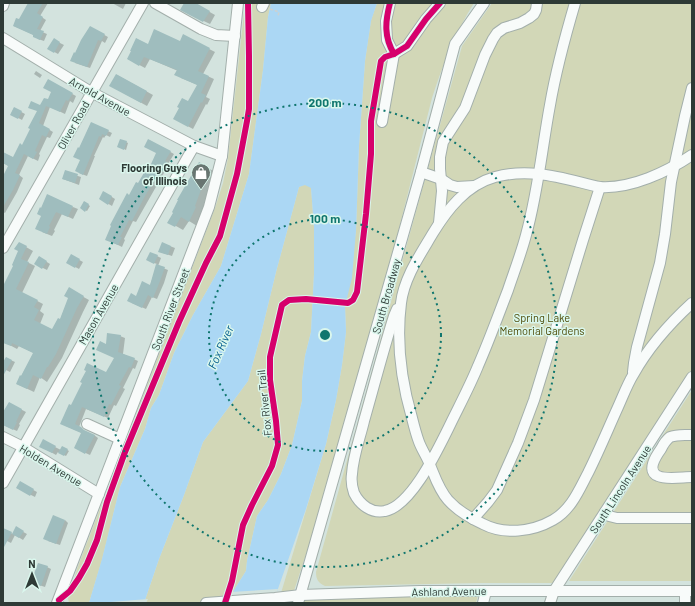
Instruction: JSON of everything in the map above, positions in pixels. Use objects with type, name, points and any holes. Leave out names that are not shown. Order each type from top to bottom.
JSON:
[{"type":"street","name":"Oliver Road","points":[[3,248],[143,3]]},
{"type":"street","points":[[156,3],[201,29],[216,35],[235,36]]},
{"type":"street","name":"South River Street","points":[[57,603],[209,207],[222,156],[238,3]]},
{"type":"street","points":[[382,122],[394,54],[387,40],[386,21],[390,3]]},
{"type":"street","points":[[394,54],[407,46],[440,3]]},
{"type":"street","name":"South Broadway","points":[[299,599],[421,172],[455,44],[484,3]]},
{"type":"street","points":[[438,224],[442,191],[440,157],[443,142],[465,108],[485,55],[497,33],[504,28],[520,23],[529,18],[534,14],[537,3]]},
{"type":"street","points":[[401,301],[394,316],[390,330],[355,456],[351,477],[354,493],[358,500],[370,510],[379,512],[394,508],[401,502],[430,464],[479,364],[501,308],[527,234],[540,174],[550,106],[557,71],[575,3]]},
{"type":"street","name":"Arnold Avenue","points":[[3,38],[91,92],[194,146],[222,156]]},
{"type":"street","points":[[632,376],[660,263],[671,182],[692,88]]},
{"type":"street","name":"Mason Avenue","points":[[3,482],[194,146]]},
{"type":"street","points":[[692,155],[674,166],[647,178],[632,183],[610,187],[600,187],[540,174],[527,173],[506,175],[485,180],[468,191],[458,200],[438,224],[412,269],[403,291],[398,333],[404,391],[419,441],[435,478],[448,500],[473,519],[492,528],[503,530],[516,531],[528,529],[551,521],[561,515],[579,490],[604,440],[632,376],[657,339],[674,319],[692,303]]},
{"type":"street","points":[[421,172],[441,179],[450,185],[457,187],[476,186]]},
{"type":"street","points":[[473,519],[497,490],[518,443],[534,400],[600,187]]},
{"type":"street","name":"South Lincoln Avenue","points":[[550,603],[554,591],[692,377]]},
{"type":"street","points":[[87,424],[120,439]]},
{"type":"street","points":[[692,435],[679,435],[669,438],[654,459],[652,468],[653,472],[659,477],[692,477]]},
{"type":"street","name":"Holden Avenue","points":[[3,437],[23,447],[100,494]]},
{"type":"street","points":[[605,512],[609,516],[618,518],[692,518]]},
{"type":"street","name":"Ashland Avenue","points":[[206,603],[275,598],[299,599],[420,591],[689,591]]},
{"type":"street","points":[[483,603],[486,591]]},
{"type":"street","points":[[685,603],[689,591]]},
{"type":"path","points":[[263,5],[279,12],[278,16]]},
{"type":"green space","points":[[245,3],[271,3],[249,174],[221,266],[193,315],[174,353],[159,395],[151,408],[145,429],[120,487],[102,560],[89,603],[69,603],[68,598],[77,569],[215,208],[223,183],[228,158]]},
{"type":"green space","points":[[377,3],[474,3],[450,49],[432,98],[385,284],[326,493],[290,603],[278,603],[326,444],[342,365],[346,332],[345,306],[356,231],[359,146],[365,61],[371,20]]},
{"type":"green space","name":"Spring Lake Memorial Gardens","points":[[492,3],[692,3],[692,369],[553,583],[325,586],[321,584],[316,577],[316,572],[462,46]]},
{"type":"green space","points":[[305,184],[311,187],[314,227],[314,274],[311,332],[305,356],[302,381],[302,401],[292,445],[281,474],[268,500],[257,516],[246,571],[234,590],[231,603],[144,603],[203,442],[248,381],[299,187]]},
{"type":"green space","points":[[692,390],[692,581],[569,581]]},
{"type":"green space","points":[[479,591],[476,603],[298,603],[301,595]]},
{"type":"water","name":"Fox River","points":[[271,3],[377,3],[371,21],[365,61],[359,146],[356,231],[352,278],[345,306],[346,332],[336,400],[326,444],[306,509],[273,603],[231,603],[234,590],[246,571],[257,516],[268,500],[281,474],[292,445],[302,401],[302,381],[305,356],[311,332],[314,274],[314,227],[311,188],[305,185],[299,187],[248,381],[203,442],[144,603],[89,603],[120,487],[145,429],[151,408],[159,395],[174,353],[193,315],[221,266],[249,174]]},
{"type":"pier","points":[[310,297],[345,300],[345,304],[310,301]]},
{"type":"pier","points":[[278,589],[273,603],[229,603],[231,592]]},
{"type":"pier","points":[[148,599],[146,603],[98,603]]},
{"type":"building","points":[[28,3],[43,3],[37,13],[43,17],[37,29],[44,31],[40,40],[33,37],[33,35],[13,26],[16,18],[19,19]]},
{"type":"building","points":[[184,3],[196,3],[210,11],[203,22],[180,10]]},
{"type":"building","points":[[90,26],[105,34],[101,41],[98,40],[87,67],[70,61]]},
{"type":"building","points":[[154,29],[180,41],[183,34],[210,48],[198,71],[209,76],[201,93],[206,95],[188,127],[173,119],[182,98],[188,101],[197,85],[174,75],[177,70],[144,57],[139,66],[127,59],[136,38],[148,44]]},
{"type":"building","points":[[54,38],[60,42],[54,53],[47,49]]},
{"type":"building","points":[[116,74],[147,91],[141,103],[109,86]]},
{"type":"building","points":[[48,79],[73,93],[68,101],[66,100],[60,112],[46,106],[39,123],[50,129],[46,137],[42,135],[35,151],[37,152],[33,159],[24,154],[15,173],[20,175],[3,207],[3,176],[8,166],[3,163],[3,152],[13,157],[20,143],[22,145],[30,129],[28,128],[37,111],[28,108],[31,101],[40,105],[44,98],[48,99],[51,92],[43,88]]},
{"type":"building","points":[[14,107],[22,111],[18,119],[10,115]]},
{"type":"building","points":[[91,122],[109,130],[106,136],[102,134],[101,137],[99,136],[83,175],[75,171],[80,160],[73,157],[78,147],[79,148]]},
{"type":"building","points":[[120,139],[127,141],[124,150],[117,147]]},
{"type":"building","points":[[148,139],[171,151],[165,161],[167,162],[163,171],[161,170],[132,221],[129,220],[120,237],[122,237],[118,245],[105,240],[111,226],[110,225],[127,193],[129,195],[136,182],[138,183],[145,171],[147,173],[156,153],[144,147]]},
{"type":"building","points":[[199,162],[209,168],[195,206],[196,207],[189,222],[181,217],[175,227],[167,223],[173,213],[172,212],[177,200]]},
{"type":"building","points":[[65,170],[78,174],[75,183],[62,179]]},
{"type":"building","points":[[103,191],[112,196],[108,205],[99,199]]},
{"type":"building","points":[[47,194],[73,206],[68,217],[56,212],[47,234],[35,229],[41,216],[37,214]]},
{"type":"building","points":[[84,201],[89,204],[85,212],[80,208]]},
{"type":"building","points":[[19,242],[27,246],[21,259],[29,262],[16,289],[38,300],[34,307],[39,310],[34,320],[52,329],[58,318],[60,319],[68,298],[64,296],[69,287],[84,296],[56,354],[41,379],[33,375],[27,389],[16,384],[33,353],[12,343],[11,346],[3,343],[3,286],[13,266],[12,265],[18,251],[14,249]]},
{"type":"building","points":[[162,242],[171,246],[168,255],[158,252]]},
{"type":"building","points":[[150,252],[158,255],[154,264],[146,260]]},
{"type":"building","points":[[71,254],[80,259],[75,268],[66,263]]},
{"type":"building","points":[[39,256],[47,261],[42,269],[34,264]]},
{"type":"building","points":[[156,264],[165,267],[153,298],[148,295],[142,308],[127,301],[131,293],[136,296],[142,281],[150,285]]},
{"type":"building","points":[[107,333],[121,335],[118,352],[135,358],[131,368],[129,367],[119,385],[121,386],[111,405],[109,404],[104,417],[82,407],[75,424],[95,435],[85,454],[74,448],[81,433],[60,424],[69,404],[71,405],[82,383],[80,382],[86,371],[84,370],[87,363],[106,372],[114,358],[96,350],[100,341],[106,344]]},
{"type":"building","points":[[6,357],[12,360],[3,376],[3,362]]},
{"type":"building","points":[[9,402],[22,409],[13,430],[3,425],[3,412]]},
{"type":"building","points":[[43,439],[56,446],[52,453],[39,447]]},
{"type":"building","points":[[62,446],[68,449],[64,456],[58,453]]},
{"type":"building","points":[[20,481],[34,489],[30,496],[16,488]]},
{"type":"building","points":[[53,515],[65,520],[56,544],[43,539]]},
{"type":"building","points":[[16,526],[24,531],[19,538],[12,534]]},
{"type":"building","points":[[3,528],[12,532],[3,549]]},
{"type":"building","points":[[38,563],[48,566],[41,586],[31,582]]},
{"type":"cycle path","points":[[59,600],[70,591],[87,564],[97,540],[107,502],[125,452],[179,322],[220,236],[237,174],[249,109],[248,3]]},
{"type":"cycle path","points":[[390,3],[386,29],[388,42],[394,54]]},
{"type":"cycle path","name":"Fox River Trail","points":[[225,603],[232,581],[243,525],[272,466],[278,445],[270,380],[270,357],[282,305],[289,300],[306,299],[348,303],[353,300],[357,292],[371,154],[371,121],[381,61],[385,57],[394,54],[407,46],[426,19],[440,3]]},
{"type":"place","name":"Flooring Guys of Illinois","points":[[201,190]]}]
